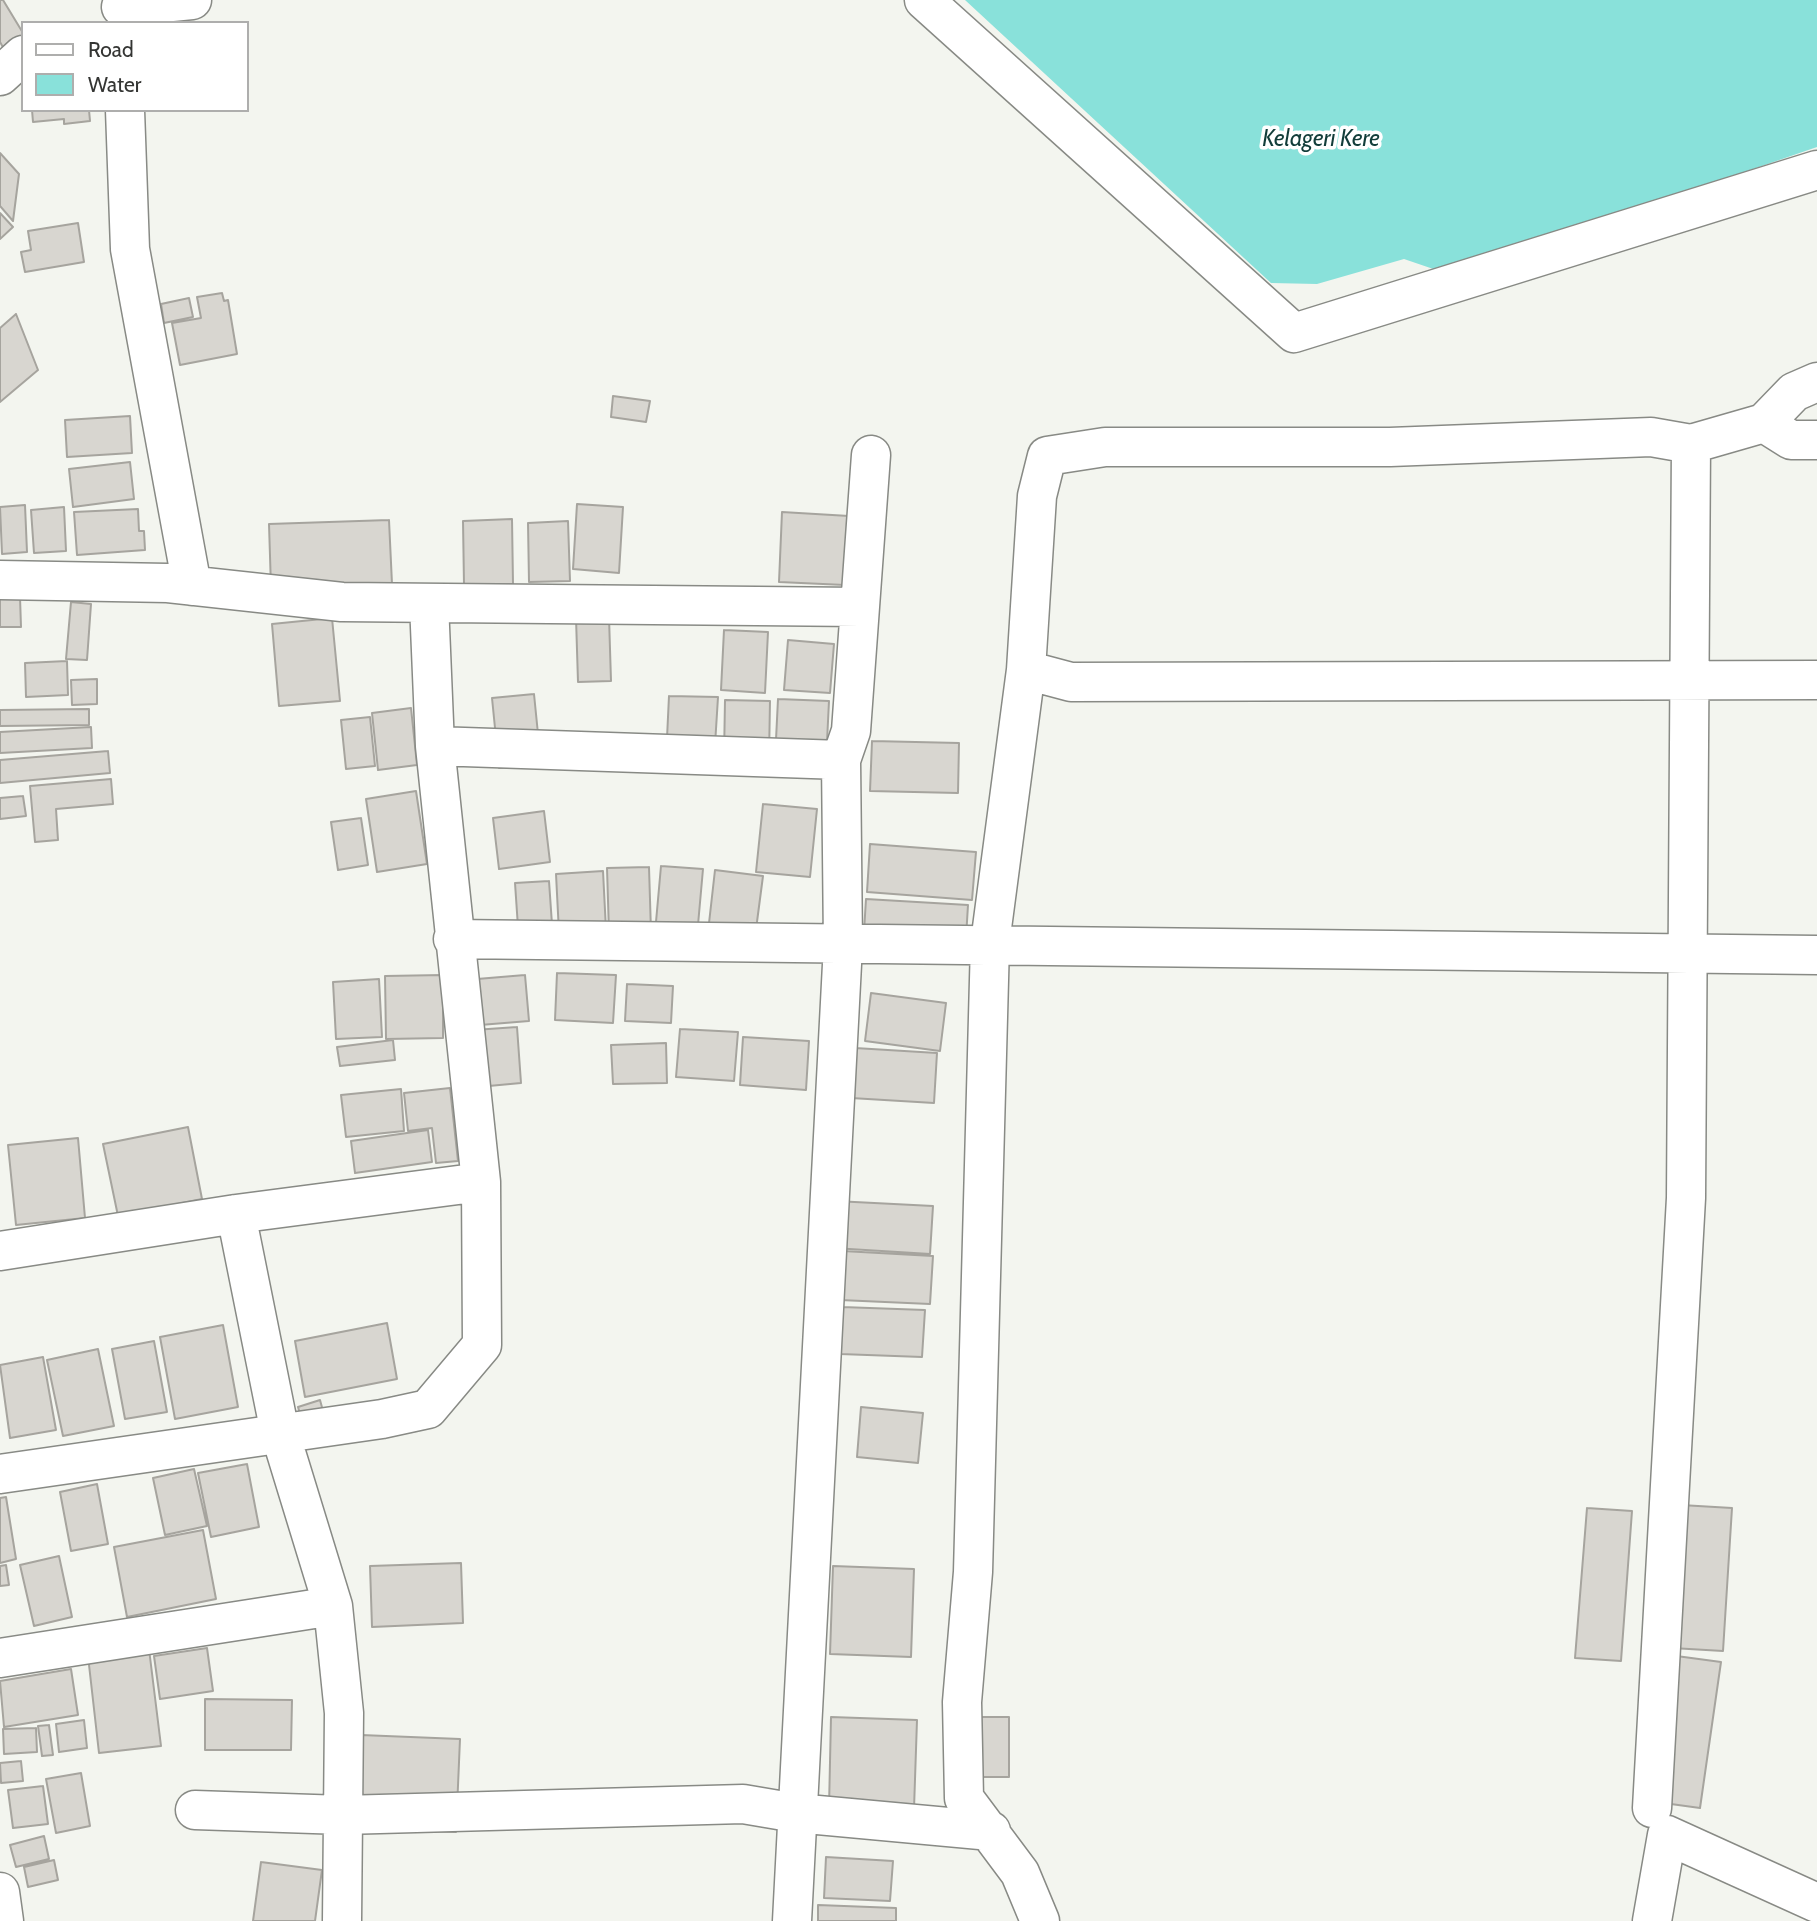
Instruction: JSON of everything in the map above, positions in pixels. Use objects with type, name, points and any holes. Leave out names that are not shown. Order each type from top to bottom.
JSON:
[{"type":"street","points":[[122,10],[192,0]]},
{"type":"street","points":[[924,0],[1294,333],[1817,170]]},
{"type":"street","points":[[0,76],[21,57]]},
{"type":"street","points":[[125,112],[130,249],[192,586]]},
{"type":"street","points":[[1040,1921],[1020,1873],[964,1797],[962,1702],[973,1572],[990,943],[1026,670],[1037,496],[1047,456],[1105,447],[1390,447],[1651,438],[1691,444],[1763,423],[1794,392],[1817,382]]},
{"type":"street","points":[[1763,423],[1791,439],[1817,440]]},
{"type":"street","points":[[1652,1808],[1686,1198],[1691,444]]},
{"type":"street","points":[[792,1921],[843,945],[841,761],[851,731],[871,455]]},
{"type":"street","points":[[0,580],[192,586],[342,602],[860,607]]},
{"type":"street","points":[[0,1474],[382,1419],[428,1409],[482,1345],[481,1182],[453,939],[435,746],[429,603]]},
{"type":"street","points":[[1026,670],[1071,682],[1817,680]]},
{"type":"street","points":[[435,746],[841,761]]},
{"type":"street","points":[[453,939],[843,945],[990,943],[1817,955]]},
{"type":"street","points":[[0,1251],[236,1214],[481,1182]]},
{"type":"street","points":[[236,1214],[280,1433],[333,1605],[344,1713],[342,1921]]},
{"type":"street","points":[[0,1658],[333,1605]]},
{"type":"street","points":[[195,1810],[343,1815],[743,1804],[991,1832]]},
{"type":"street","points":[[1652,1921],[1667,1835],[1817,1903]]},
{"type":"street","points":[[0,1892],[4,1921]]},
{"type":"water","name":"Kelageri Kere","points":[[965,0],[1817,0],[1817,147],[1448,274],[1404,259],[1317,284],[1271,283]]},
{"type":"building","points":[[0,0],[3,0],[21,30],[21,41],[5,51],[0,42]]},
{"type":"building","points":[[32,112],[89,112],[90,121],[64,124],[64,119],[33,122]]},
{"type":"building","points":[[0,153],[19,174],[13,221],[0,206]]},
{"type":"building","points":[[0,213],[13,227],[0,239]]},
{"type":"building","points":[[78,223],[84,262],[25,272],[21,252],[31,250],[28,231]]},
{"type":"building","points":[[222,293],[224,301],[228,300],[237,354],[180,365],[172,323],[201,318],[197,297]]},
{"type":"building","points":[[189,298],[193,317],[164,323],[161,304]]},
{"type":"building","points":[[16,314],[38,370],[0,402],[0,328]]},
{"type":"building","points":[[613,396],[650,401],[646,422],[611,417]]},
{"type":"building","points":[[130,416],[132,453],[67,457],[65,420]]},
{"type":"building","points":[[130,462],[134,499],[73,507],[69,469]]},
{"type":"building","points":[[577,504],[623,507],[619,573],[573,569]]},
{"type":"building","points":[[25,505],[27,552],[2,554],[0,507]]},
{"type":"building","points":[[64,507],[66,551],[34,553],[31,510]]},
{"type":"building","points":[[138,509],[139,531],[144,531],[145,550],[77,555],[74,512]]},
{"type":"building","points":[[782,512],[849,516],[845,585],[779,582]]},
{"type":"building","points":[[512,519],[513,584],[464,585],[463,521]]},
{"type":"building","points":[[389,520],[392,584],[271,588],[269,524]]},
{"type":"building","points":[[568,521],[570,581],[529,582],[528,523]]},
{"type":"building","points":[[20,597],[21,627],[0,627],[0,598]]},
{"type":"building","points":[[71,602],[91,604],[87,660],[66,659]]},
{"type":"building","points":[[609,617],[611,681],[578,682],[576,618]]},
{"type":"building","points":[[332,618],[340,701],[279,706],[272,624]]},
{"type":"building","points":[[724,630],[768,632],[765,693],[721,690]]},
{"type":"building","points":[[788,640],[834,644],[830,693],[784,690]]},
{"type":"building","points":[[67,661],[68,695],[26,697],[25,663]]},
{"type":"building","points":[[97,679],[97,704],[72,705],[71,680]]},
{"type":"building","points":[[534,694],[541,764],[499,768],[492,698]]},
{"type":"building","points":[[669,696],[718,697],[714,761],[666,759]]},
{"type":"building","points":[[778,699],[829,701],[826,762],[775,760]]},
{"type":"building","points":[[725,700],[770,701],[769,758],[724,757]]},
{"type":"building","points":[[411,708],[417,765],[378,770],[372,713]]},
{"type":"building","points":[[89,709],[89,725],[0,726],[0,710]]},
{"type":"building","points":[[370,717],[375,766],[346,769],[341,720]]},
{"type":"building","points":[[91,727],[92,748],[0,753],[0,732]]},
{"type":"building","points":[[872,741],[959,743],[958,793],[870,791]]},
{"type":"building","points":[[108,751],[110,773],[0,783],[0,760]]},
{"type":"building","points":[[111,779],[113,804],[56,809],[58,840],[35,842],[30,786]]},
{"type":"building","points":[[416,791],[427,864],[377,872],[366,799]]},
{"type":"building","points":[[23,796],[26,816],[0,819],[0,798]]},
{"type":"building","points":[[763,804],[817,809],[810,877],[756,872]]},
{"type":"building","points":[[544,811],[550,862],[499,869],[493,818]]},
{"type":"building","points":[[361,818],[368,865],[338,870],[331,822]]},
{"type":"building","points":[[870,844],[976,852],[972,900],[867,892]]},
{"type":"building","points":[[661,866],[703,869],[697,936],[655,933]]},
{"type":"building","points":[[649,867],[651,932],[609,933],[607,868]]},
{"type":"building","points":[[715,870],[763,876],[755,937],[708,932]]},
{"type":"building","points":[[603,871],[606,930],[559,933],[556,874]]},
{"type":"building","points":[[549,881],[553,939],[519,942],[515,883]]},
{"type":"building","points":[[866,899],[968,905],[965,954],[863,948]]},
{"type":"building","points":[[557,973],[616,975],[613,1023],[555,1020]]},
{"type":"building","points":[[443,975],[443,1038],[386,1039],[385,976]]},
{"type":"building","points":[[525,975],[529,1021],[480,1025],[477,979]]},
{"type":"building","points":[[379,979],[382,1037],[336,1039],[333,982]]},
{"type":"building","points":[[627,984],[673,986],[671,1023],[625,1021]]},
{"type":"building","points":[[871,993],[946,1003],[940,1051],[865,1041]]},
{"type":"building","points":[[517,1027],[521,1083],[478,1087],[474,1030]]},
{"type":"building","points":[[680,1029],[738,1032],[734,1081],[676,1077]]},
{"type":"building","points":[[743,1037],[809,1041],[806,1090],[740,1085]]},
{"type":"building","points":[[393,1040],[395,1060],[340,1066],[337,1047]]},
{"type":"building","points":[[666,1043],[667,1083],[613,1084],[611,1045]]},
{"type":"building","points":[[855,1048],[937,1053],[934,1103],[851,1098]]},
{"type":"building","points":[[450,1088],[458,1161],[436,1163],[432,1128],[408,1131],[404,1093]]},
{"type":"building","points":[[401,1089],[404,1131],[346,1137],[341,1095]]},
{"type":"building","points":[[188,1127],[202,1199],[118,1216],[103,1144]]},
{"type":"building","points":[[428,1130],[432,1162],[355,1173],[351,1141]]},
{"type":"building","points":[[78,1138],[85,1218],[16,1225],[8,1145]]},
{"type":"building","points":[[835,1201],[933,1206],[930,1254],[833,1248]]},
{"type":"building","points":[[843,1251],[933,1256],[930,1304],[840,1300]]},
{"type":"building","points":[[842,1307],[925,1310],[922,1357],[840,1354]]},
{"type":"building","points":[[387,1323],[397,1379],[305,1397],[295,1341]]},
{"type":"building","points":[[223,1325],[238,1407],[175,1419],[160,1337]]},
{"type":"building","points":[[154,1341],[167,1412],[125,1419],[112,1349]]},
{"type":"building","points":[[98,1349],[114,1426],[63,1436],[47,1360]]},
{"type":"building","points":[[43,1357],[56,1430],[10,1438],[0,1365]]},
{"type":"building","points":[[320,1400],[329,1433],[307,1438],[298,1407]]},
{"type":"building","points":[[861,1407],[923,1413],[918,1463],[857,1457]]},
{"type":"building","points":[[247,1464],[259,1527],[211,1537],[198,1473]]},
{"type":"building","points":[[194,1469],[207,1526],[165,1535],[153,1478]]},
{"type":"building","points":[[97,1484],[108,1544],[71,1551],[60,1492]]},
{"type":"building","points":[[6,1497],[16,1559],[0,1563],[0,1498]]},
{"type":"building","points":[[1681,1505],[1732,1508],[1723,1651],[1672,1648]]},
{"type":"building","points":[[1587,1508],[1632,1511],[1621,1661],[1575,1658]]},
{"type":"building","points":[[203,1530],[216,1599],[127,1617],[114,1547]]},
{"type":"building","points":[[59,1556],[72,1617],[34,1626],[20,1565]]},
{"type":"building","points":[[461,1563],[463,1623],[372,1627],[370,1566]]},
{"type":"building","points":[[6,1565],[9,1585],[0,1586],[0,1566]]},
{"type":"building","points":[[833,1566],[914,1569],[911,1657],[830,1654]]},
{"type":"building","points":[[207,1648],[213,1691],[160,1699],[154,1656]]},
{"type":"building","points":[[149,1649],[161,1746],[99,1753],[88,1656]]},
{"type":"building","points":[[1669,1655],[1721,1662],[1700,1808],[1649,1801]]},
{"type":"building","points":[[71,1669],[78,1715],[4,1727],[0,1681]]},
{"type":"building","points":[[205,1699],[292,1700],[291,1750],[205,1750]]},
{"type":"building","points":[[831,1717],[917,1720],[914,1809],[829,1807]]},
{"type":"building","points":[[954,1717],[1009,1717],[1009,1777],[953,1777]]},
{"type":"building","points":[[84,1720],[87,1748],[59,1752],[56,1724]]},
{"type":"building","points":[[49,1725],[53,1755],[42,1756],[38,1726]]},
{"type":"building","points":[[36,1728],[37,1752],[4,1754],[3,1729]]},
{"type":"building","points":[[361,1735],[460,1739],[456,1832],[358,1829]]},
{"type":"building","points":[[21,1761],[23,1781],[1,1783],[0,1763]]},
{"type":"building","points":[[81,1773],[90,1826],[56,1833],[46,1779]]},
{"type":"building","points":[[43,1786],[48,1824],[13,1828],[8,1790]]},
{"type":"building","points":[[44,1836],[49,1859],[16,1867],[10,1845]]},
{"type":"building","points":[[826,1857],[893,1861],[890,1901],[824,1898]]},
{"type":"building","points":[[54,1860],[58,1880],[28,1887],[24,1867]]},
{"type":"building","points":[[261,1862],[322,1870],[315,1921],[253,1921]]},
{"type":"building","points":[[818,1905],[896,1908],[896,1921],[818,1921]]}]
